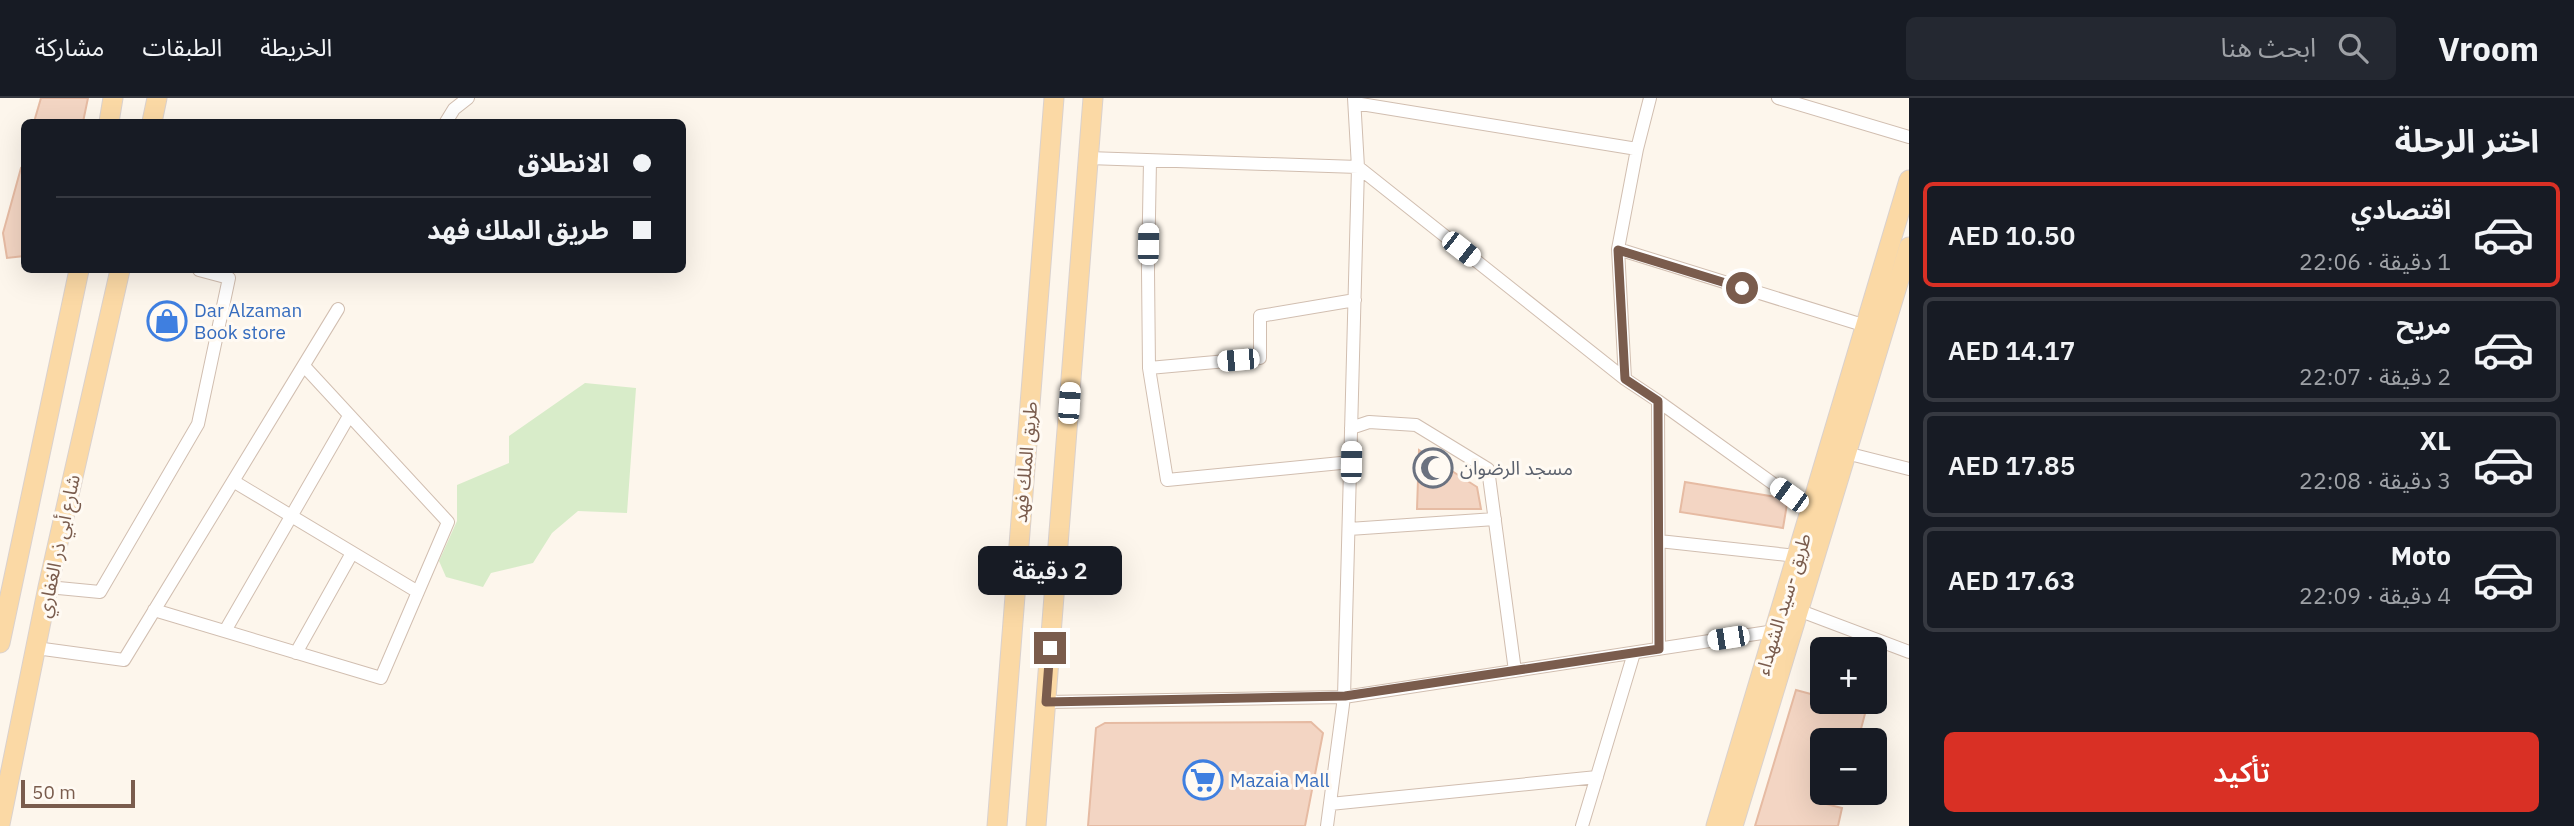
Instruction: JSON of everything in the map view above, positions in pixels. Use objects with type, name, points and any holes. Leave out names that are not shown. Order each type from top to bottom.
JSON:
[{"type":"main road","points":[[109,119],[114,98]]},
{"type":"main road","points":[[153,119],[157,98]]},
{"type":"main road","name":"طريق الملك فهد","points":[[997,826],[1054,98]]},
{"type":"main road","name":"طريق الملك فهد","points":[[1036,826],[1093,98]]},
{"type":"main road","name":"طريق -سيد الشهداء","points":[[1716,826],[1909,180]]},
{"type":"main road","name":"طريق -سيد الشهداء","points":[[1733,826],[1908,257]]},
{"type":"main road","name":"شارع أبي ذر الغفاري","points":[[1,637],[78,273]]},
{"type":"main road","name":"شارع أبي ذر الغفاري","points":[[0,824],[48,587],[119,273]]},
{"type":"main road","points":[[989,826],[1002,751]]},
{"type":"main road","points":[[1042,757],[1045,826]]},
{"type":"main road","points":[[8,784],[10,826]]},
{"type":"street","points":[[448,119],[454,109],[468,98]]},
{"type":"street","points":[[1625,379],[1618,250],[1637,149],[1650,98]]},
{"type":"street","points":[[1778,98],[1909,137]]},
{"type":"street","points":[[1327,826],[1345,696],[1358,167],[1355,100],[1637,149]]},
{"type":"street","points":[[1088,159],[1358,167],[1625,379],[1811,511]]},
{"type":"street","points":[[1150,160],[1149,368],[1167,480],[1351,462]]},
{"type":"street","points":[[1618,250],[1866,326]]},
{"type":"street","points":[[48,587],[100,592],[198,424],[229,278],[210,273]]},
{"type":"street","points":[[1149,368],[1260,358],[1260,316],[1355,300]]},
{"type":"street","points":[[36,648],[124,660],[338,309]]},
{"type":"street","points":[[154,610],[381,678],[448,522],[303,366]]},
{"type":"street","points":[[1658,401],[1659,649]]},
{"type":"street","points":[[225,631],[349,416]]},
{"type":"street","points":[[1351,428],[1369,422],[1416,425],[1488,469],[1515,671]]},
{"type":"street","points":[[1846,453],[1909,469]]},
{"type":"street","points":[[233,481],[418,592]]},
{"type":"street","points":[[1349,530],[1494,519]]},
{"type":"street","points":[[1659,541],[1797,556]]},
{"type":"street","points":[[296,653],[352,553]]},
{"type":"street","points":[[1798,610],[1909,652]]},
{"type":"street","points":[[1046,702],[1345,696],[1775,631]]},
{"type":"street","points":[[1582,826],[1634,653]]},
{"type":"street","points":[[1330,804],[1597,776]]},
{"type":"green space","points":[[585,383],[636,388],[627,513],[578,511],[552,533],[533,563],[491,573],[483,587],[446,577],[439,561],[457,521],[457,485],[509,463],[509,436]]},
{"type":"building","points":[[41,98],[88,98],[84,119],[35,119]]},
{"type":"building","points":[[21,168],[21,256],[7,258],[3,233]]},
{"type":"building","name":"مسجد الرضوان","points":[[1419,450],[1477,487],[1481,509],[1417,509]]},
{"type":"building","points":[[1685,482],[1776,497],[1787,504],[1783,528],[1680,512]]},
{"type":"building","points":[[1796,690],[1810,694],[1810,714],[1865,714],[1861,728],[1810,728],[1810,805],[1842,808],[1838,826],[1755,826]]},
{"type":"building","name":"Mazaia Mall","points":[[1311,722],[1323,733],[1305,826],[1088,826],[1096,728],[1105,723]]},
{"type":"place","name":"Dar Alzaman Book store","points":[[167,321]]},
{"type":"place","name":"مسجد الرضوان","points":[[1433,468]]},
{"type":"place","name":"Mazaia Mall","points":[[1203,780]]},
{"type":"route","points":[[1050,648],[1046,702],[1345,696],[1659,649],[1658,401],[1625,379],[1618,250],[1742,288]]}]
